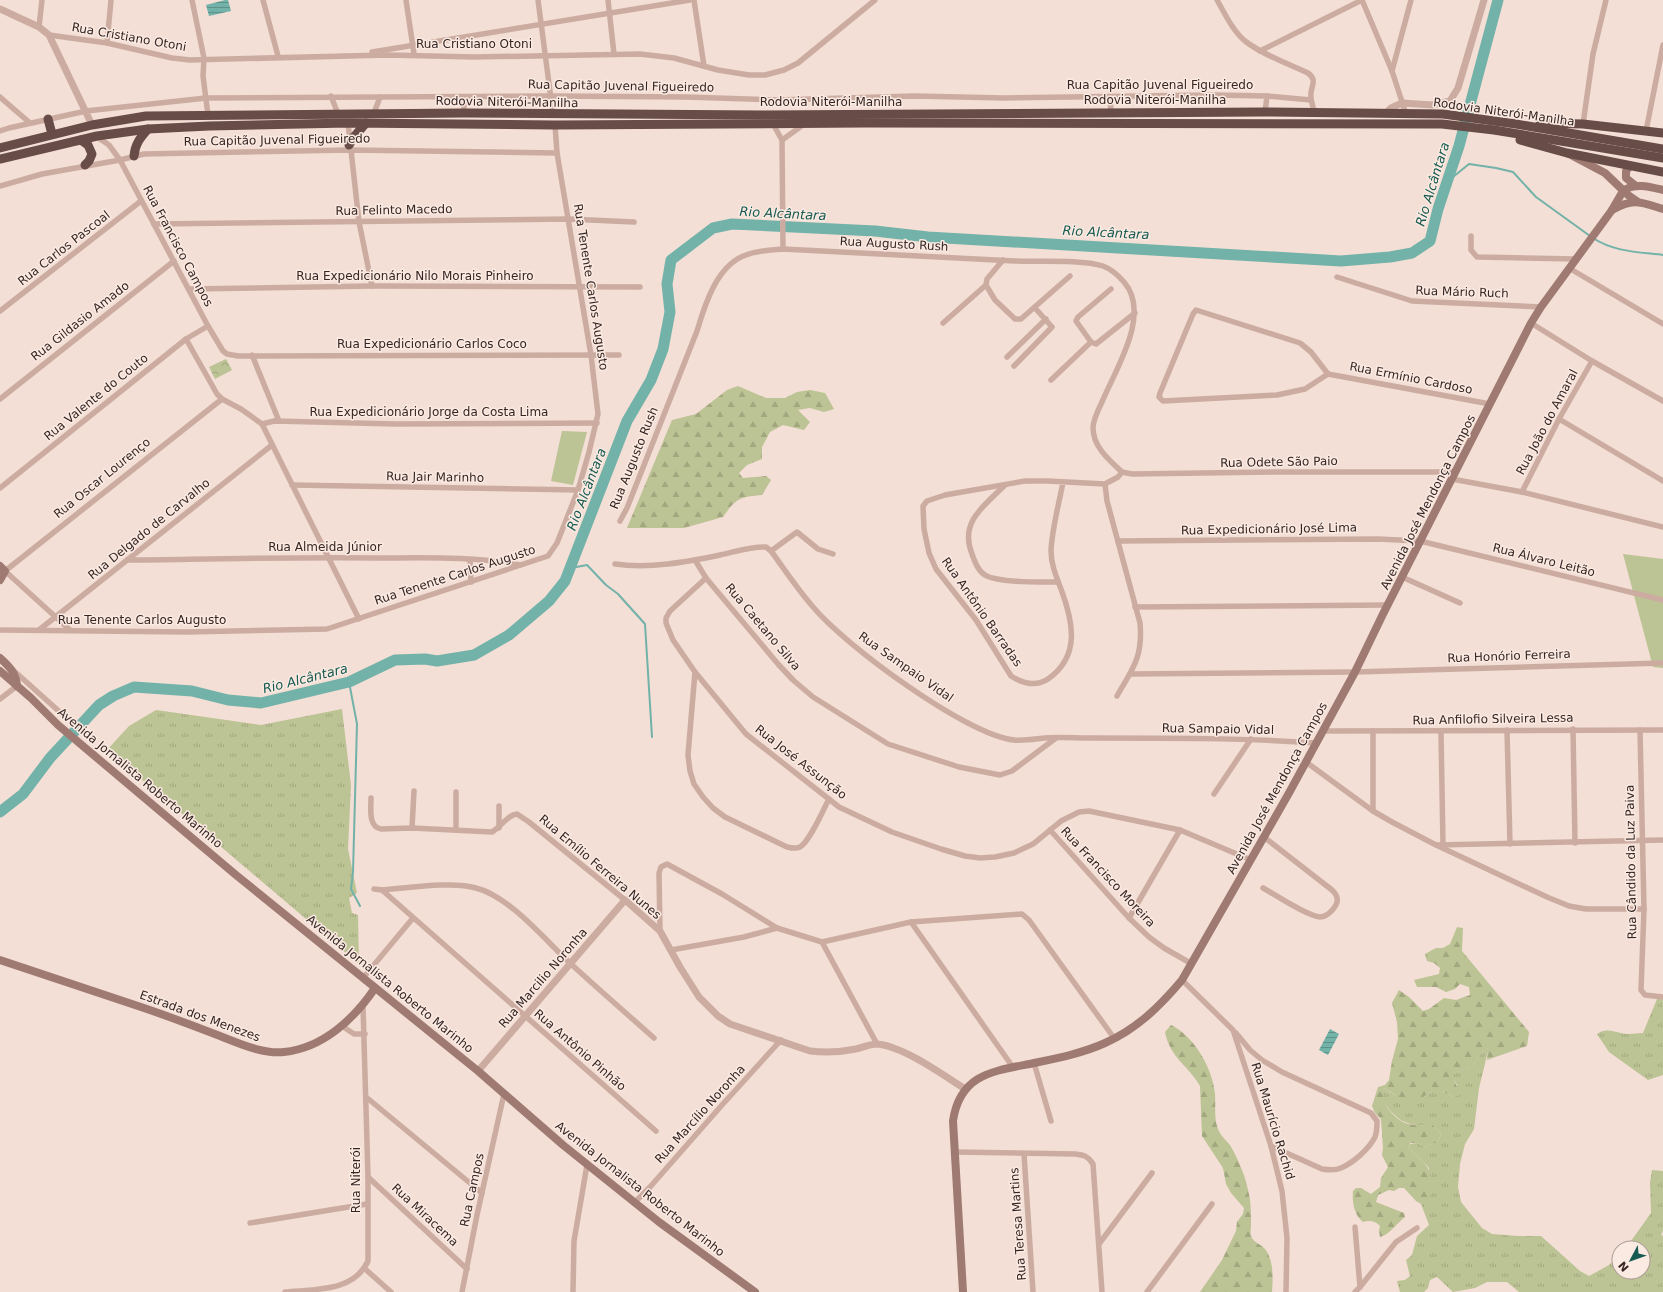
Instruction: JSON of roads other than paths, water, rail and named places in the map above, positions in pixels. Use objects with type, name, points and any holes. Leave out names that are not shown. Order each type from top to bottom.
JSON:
[{"type":"highway","name":"Rodovia Niterói-Manilha","points":[[0,148],[92,125],[146,116],[374,113],[763,115],[1265,112],[1406,114],[1489,126],[1663,158]]},
{"type":"highway","points":[[48,119],[52,134]]},
{"type":"highway","name":"Rodovia Niterói-Manilha","points":[[0,159],[97,136],[148,129],[210,126],[348,123],[555,125],[1443,119]]},
{"type":"highway","points":[[350,147],[353,138],[366,124]]},
{"type":"highway","points":[[1516,124],[1583,124],[1663,133]]},
{"type":"highway","name":"Rodovia Niterói-Manilha","points":[[1489,126],[1516,124],[1663,149]]},
{"type":"highway","points":[[1489,126],[1511,137],[1567,153],[1660,172]]},
{"type":"highway","points":[[134,156],[135,147],[139,139],[148,129]]},
{"type":"highway","points":[[81,140],[88,146],[92,154],[89,161],[85,165]]},
{"type":"main road","points":[[1567,153],[1605,173],[1623,191],[1638,202]]},
{"type":"main road","points":[[1630,166],[1626,171],[1626,178],[1636,186]]},
{"type":"main road","points":[[1623,191],[1629,187],[1636,186],[1663,190]]},
{"type":"main road","points":[[1636,186],[1633,194],[1638,202]]},
{"type":"main road","name":"Avenida José Mendonça Campos","points":[[963,1292],[954,1152],[954,1114],[965,1089],[982,1077],[1012,1066],[1034,1063],[1093,1048],[1114,1038],[1150,1014],[1182,980],[1324,731],[1532,323],[1541,307],[1612,210],[1623,191]]},
{"type":"main road","points":[[1612,210],[1628,202],[1638,202],[1663,209]]},
{"type":"main road","name":"Rua Oscar Lourenço","points":[[0,580],[3,569]]},
{"type":"main road","name":"Avenida Jornalista Roberto Marinho","points":[[0,658],[9,666],[16,677],[17,686]]},
{"type":"main road","name":"Avenida Jornalista Roberto Marinho","points":[[0,671],[58,725],[236,875],[478,1071],[587,1165],[692,1247],[755,1292]]},
{"type":"main road","name":"Estrada dos Menezes","points":[[0,960],[141,1007],[266,1052],[283,1052],[307,1047],[342,1026],[363,1006],[375,988]]},
{"type":"street","points":[[39,27],[42,0]]},
{"type":"street","points":[[107,43],[112,0]]},
{"type":"street","points":[[192,0],[204,58],[203,76],[208,115]]},
{"type":"street","points":[[264,0],[278,56]]},
{"type":"street","points":[[406,0],[414,54]]},
{"type":"street","points":[[538,0],[553,114]]},
{"type":"street","points":[[608,0],[614,54]]},
{"type":"street","points":[[348,56],[690,0]]},
{"type":"street","points":[[694,0],[704,66]]},
{"type":"street","name":"Rua Cristiano Otoni","points":[[49,35],[107,43],[172,58],[190,60],[204,58],[278,56],[414,54],[475,57],[640,54],[674,58],[718,70],[749,75],[765,75],[784,70],[798,63],[875,0]]},
{"type":"street","points":[[1217,0],[1236,31],[1244,40],[1260,50],[1313,76],[1314,81],[1311,100],[1315,113]]},
{"type":"street","points":[[1260,50],[1362,0],[1392,71],[1406,114]]},
{"type":"street","points":[[1392,71],[1411,0]]},
{"type":"street","points":[[1386,113],[1402,103],[1432,105],[1450,101],[1456,93],[1484,0]]},
{"type":"street","points":[[1583,124],[1593,54],[1606,0]]},
{"type":"street","points":[[0,9],[39,27],[49,35],[92,125]]},
{"type":"street","points":[[1646,131],[1663,45]]},
{"type":"street","name":"Rua Capitão Juvenal Figueiredo","points":[[0,131],[86,111],[206,98],[331,96],[551,96],[685,97],[777,100],[914,96],[1004,98],[1267,96],[1311,100]]},
{"type":"street","name":"Rua Capitão Juvenal Figueiredo","points":[[331,96],[338,114]]},
{"type":"street","points":[[1110,96],[1111,113]]},
{"type":"street","name":"Rua Capitão Juvenal Figueiredo","points":[[1265,112],[1267,96]]},
{"type":"street","points":[[0,97],[30,123]]},
{"type":"street","points":[[374,113],[380,97]]},
{"type":"street","points":[[464,97],[464,113]]},
{"type":"street","points":[[348,123],[359,222],[372,286]]},
{"type":"street","points":[[773,124],[782,140],[783,246]]},
{"type":"street","points":[[782,140],[804,124]]},
{"type":"street","name":"Rua Tenente Carlos Augusto","points":[[0,630],[188,632],[296,631],[326,629],[542,558],[551,552],[578,490],[597,423],[598,407],[570,219],[557,153],[555,125]]},
{"type":"street","name":"Rua Francisco Campos","points":[[97,136],[109,145],[120,160],[208,326],[223,351],[231,355],[245,356]]},
{"type":"street","name":"Rua Capitão Juvenal Figueiredo","points":[[0,186],[42,174],[85,165],[120,160],[144,154],[350,147],[557,153]]},
{"type":"street","name":"Rua Carlos Pascoal","points":[[0,311],[141,201]]},
{"type":"street","name":"Rua Felinto Macedo","points":[[154,224],[570,219],[634,222]]},
{"type":"street","points":[[1471,236],[1471,250],[1477,257],[1576,259]]},
{"type":"street","name":"Rua Augusto Rush","points":[[620,521],[641,472],[704,310],[718,281],[727,267],[734,260],[755,252],[783,246],[1004,260],[1080,263],[1101,265],[1110,269],[1128,286],[1134,300],[1135,313],[1131,334],[1097,414],[1093,428],[1098,446],[1122,472]]},
{"type":"street","points":[[943,323],[986,285],[987,279],[1004,260]]},
{"type":"street","name":"Rua Gildasio Amado","points":[[0,399],[174,261]]},
{"type":"street","points":[[1569,268],[1663,324]]},
{"type":"street","points":[[986,285],[995,300],[1015,319],[1021,319],[1070,276]]},
{"type":"street","name":"Rua Mário Ruch","points":[[1337,277],[1412,302],[1541,307]]},
{"type":"street","name":"Rua Expedicionário Nilo Morais Pinheiro","points":[[189,289],[372,286],[640,288]]},
{"type":"street","points":[[1111,289],[1078,317],[1076,321],[1091,342],[1096,344],[1135,313]]},
{"type":"street","points":[[1014,366],[1052,327],[1034,308]]},
{"type":"street","points":[[1196,310],[1300,343],[1311,352],[1328,374],[1305,389],[1277,395],[1169,401],[1161,399],[1160,393],[1196,310]]},
{"type":"street","points":[[1007,357],[1046,319]]},
{"type":"street","points":[[1532,323],[1592,361],[1663,401]]},
{"type":"street","name":"Rua Valente do Couto","points":[[0,488],[186,340],[208,326]]},
{"type":"street","points":[[186,340],[212,386],[222,398],[262,424],[359,619]]},
{"type":"street","points":[[1051,380],[1091,342]]},
{"type":"street","points":[[252,355],[279,421]]},
{"type":"street","name":"Rua Expedicionário Carlos Coco","points":[[245,356],[619,355]]},
{"type":"street","name":"Rua João do Amaral","points":[[1522,492],[1559,419],[1592,361]]},
{"type":"street","name":"Rua Ermínio Cardoso","points":[[1328,374],[1490,404]]},
{"type":"street","name":"Rua Oscar Lourenço","points":[[3,569],[222,398]]},
{"type":"street","points":[[1559,419],[1663,481]]},
{"type":"street","name":"Rua Expedicionário Jorge da Costa Lima","points":[[262,424],[279,421],[396,424],[597,423]]},
{"type":"street","name":"Rua Delgado de Carvalho","points":[[39,630],[272,445]]},
{"type":"street","points":[[1117,696],[1139,655],[1142,640],[1140,623],[1107,501],[1105,484],[1118,477],[1122,472]]},
{"type":"street","name":"Rua Odete São Paio","points":[[1122,472],[1132,474],[1274,472],[1454,476],[1663,527]]},
{"type":"street","name":"Rua Antônio Barradas","points":[[1063,482],[1051,551],[1058,582],[1067,605],[1072,646],[1064,664],[1055,674],[1044,681],[1030,683],[1020,682],[1011,676],[976,620],[936,569],[929,553],[923,506],[927,501],[933,498],[1025,481],[1063,482],[1105,484]]},
{"type":"street","name":"Rua Jair Marinho","points":[[292,485],[578,490]]},
{"type":"street","points":[[1005,485],[977,512],[971,522],[968,544],[977,567],[985,575],[993,578],[1012,581],[1058,582]]},
{"type":"street","points":[[615,564],[648,566],[695,560],[755,548],[766,547],[771,551],[797,532],[818,548],[833,554]]},
{"type":"street","name":"Rua Expedicionário José Lima","points":[[1118,541],[1378,539],[1420,541]]},
{"type":"street","name":"Rua Álvaro Leitão","points":[[1420,541],[1663,600]]},
{"type":"street","name":"Rua Sampaio Vidal","points":[[771,551],[814,608],[835,629],[874,661],[922,696],[970,724],[993,734],[1014,740],[1056,738],[1250,739],[1317,743]]},
{"type":"street","name":"Rua Almeida Júnior","points":[[128,560],[328,557],[470,560],[507,562],[521,565]]},
{"type":"street","points":[[470,560],[471,582]]},
{"type":"street","name":"Rua Caetano Silva","points":[[695,560],[706,578],[793,680],[813,697],[888,744],[959,767],[1000,774],[1012,771],[1056,738]]},
{"type":"street","points":[[3,569],[57,616],[70,630]]},
{"type":"street","points":[[1402,577],[1460,603]]},
{"type":"street","name":"Rua José Assunção","points":[[706,578],[670,611],[666,618],[666,623],[673,640],[695,672],[746,734],[839,807],[892,832],[965,856],[980,858],[1014,853],[1033,844],[1071,816],[1079,812],[1089,812],[1180,830],[1251,860]]},
{"type":"street","points":[[1135,607],[1388,605]]},
{"type":"street","name":"Rua Honório Ferreira","points":[[1130,674],[1355,672],[1663,663]]},
{"type":"street","name":"Avenida Jornalista Roberto Marinho","points":[[9,666],[62,714]]},
{"type":"street","points":[[695,672],[688,760],[694,784],[713,808],[725,817],[788,847],[796,848],[804,843],[829,799]]},
{"type":"street","points":[[0,699],[17,686]]},
{"type":"street","points":[[1573,729],[1575,842]]},
{"type":"street","name":"Rua Anfilofio Silveira Lessa","points":[[1324,731],[1441,732],[1573,729],[1663,730]]},
{"type":"street","points":[[1507,730],[1510,844]]},
{"type":"street","name":"Rua Cândido da Luz Paiva","points":[[1640,730],[1644,910],[1641,990],[1643,994],[1663,997]]},
{"type":"street","points":[[1373,731],[1373,810]]},
{"type":"street","points":[[1441,732],[1443,845]]},
{"type":"street","points":[[1214,794],[1250,739]]},
{"type":"street","points":[[1306,762],[1373,810],[1436,845],[1569,906],[1586,909],[1644,910]]},
{"type":"street","points":[[412,828],[414,790]]},
{"type":"street","points":[[456,792],[456,830]]},
{"type":"street","points":[[370,798],[371,819],[375,827],[380,829],[412,828],[492,832],[499,828],[499,806]]},
{"type":"street","name":"Rua Emílio Ferreira Nunes","points":[[499,828],[514,815],[521,816],[625,900],[660,931],[700,997],[718,1016],[730,1024],[810,1050],[824,1053],[838,1052],[877,1044],[890,1047],[919,1060],[965,1089]]},
{"type":"street","name":"Rua Francisco Moreira","points":[[1050,830],[1129,918],[1164,948],[1192,964]]},
{"type":"street","points":[[1129,918],[1180,830]]},
{"type":"street","points":[[1263,888],[1313,916],[1324,917],[1329,914],[1337,903],[1337,897],[1332,890],[1264,837]]},
{"type":"street","points":[[1436,845],[1642,842],[1663,840]]},
{"type":"street","points":[[660,931],[659,874],[661,867],[667,864],[722,894],[777,928],[822,942],[911,922],[1022,914],[1029,920],[1114,1038]]},
{"type":"street","points":[[374,889],[382,890],[460,885],[475,887],[492,893],[506,903],[654,1038]]},
{"type":"street","name":"Rua Antônio Pinhão","points":[[382,890],[656,1131]]},
{"type":"street","name":"Rua Marcilio Noronha","points":[[478,1071],[625,900]]},
{"type":"street","points":[[363,978],[413,918]]},
{"type":"street","points":[[911,922],[1012,1066]]},
{"type":"street","points":[[671,950],[744,937],[777,928]]},
{"type":"street","points":[[822,942],[877,1044]]},
{"type":"street","name":"Rua Maurício Rachid","points":[[1182,980],[1233,1030],[1271,1146],[1282,1191],[1287,1238],[1286,1292]]},
{"type":"street","name":"Rua Niterói","points":[[363,1006],[368,1178],[368,1261],[364,1268]]},
{"type":"street","points":[[342,1026],[354,1034],[365,1034]]},
{"type":"street","points":[[1233,1030],[1250,1050],[1262,1060],[1282,1072],[1371,1113],[1377,1121],[1376,1135],[1371,1143],[1353,1161],[1340,1168],[1330,1170],[1322,1169],[1271,1146]]},
{"type":"street","name":"Rua Marcílio Noronha","points":[[634,1202],[650,1187],[781,1040]]},
{"type":"street","points":[[1034,1063],[1051,1120]]},
{"type":"street","name":"Rua Campos","points":[[462,1292],[504,1094]]},
{"type":"street","points":[[366,1097],[482,1192]]},
{"type":"street","points":[[954,1152],[1075,1154],[1084,1155],[1090,1158],[1093,1164],[1102,1292]]},
{"type":"street","name":"Rua Teresa Martins","points":[[1024,1154],[1033,1292]]},
{"type":"street","points":[[573,1292],[574,1241],[587,1165]]},
{"type":"street","points":[[1099,1244],[1152,1173]]},
{"type":"street","name":"Rua Miracema","points":[[368,1178],[467,1269]]},
{"type":"street","points":[[250,1223],[367,1204]]},
{"type":"street","points":[[1147,1292],[1212,1204]]},
{"type":"street","points":[[1355,1227],[1360,1287]]},
{"type":"street","points":[[1355,1292],[1396,1242],[1417,1228]]},
{"type":"street","points":[[286,1292],[344,1285],[353,1280],[364,1268],[392,1292]]},
{"type":"water","points":[[228,0],[231,11],[209,16],[206,5]]},
{"type":"water","points":[[1330,1029],[1339,1034],[1328,1055],[1319,1050]]},
{"type":"waterway","name":"Rio Alcântara","points":[[0,812],[23,794],[50,758],[99,705],[113,696],[134,687],[192,691],[228,700],[261,703],[349,682],[395,660],[425,659],[437,661],[474,655],[509,635],[549,601],[565,581],[627,421],[651,380],[663,349],[670,312],[667,284],[671,260],[713,228],[732,224],[875,231],[928,237],[1341,261],[1390,257],[1412,253],[1430,241],[1438,209],[1459,146],[1498,0]]},
{"type":"waterway","points":[[1448,181],[1469,164],[1513,172],[1536,197],[1590,236]]},
{"type":"waterway","points":[[1593,238],[1601,243],[1618,249],[1663,255]]},
{"type":"waterway","points":[[571,568],[587,565],[606,585],[618,594],[645,624],[652,737]]},
{"type":"waterway","points":[[349,682],[357,724],[353,872],[351,889],[360,906]]}]
